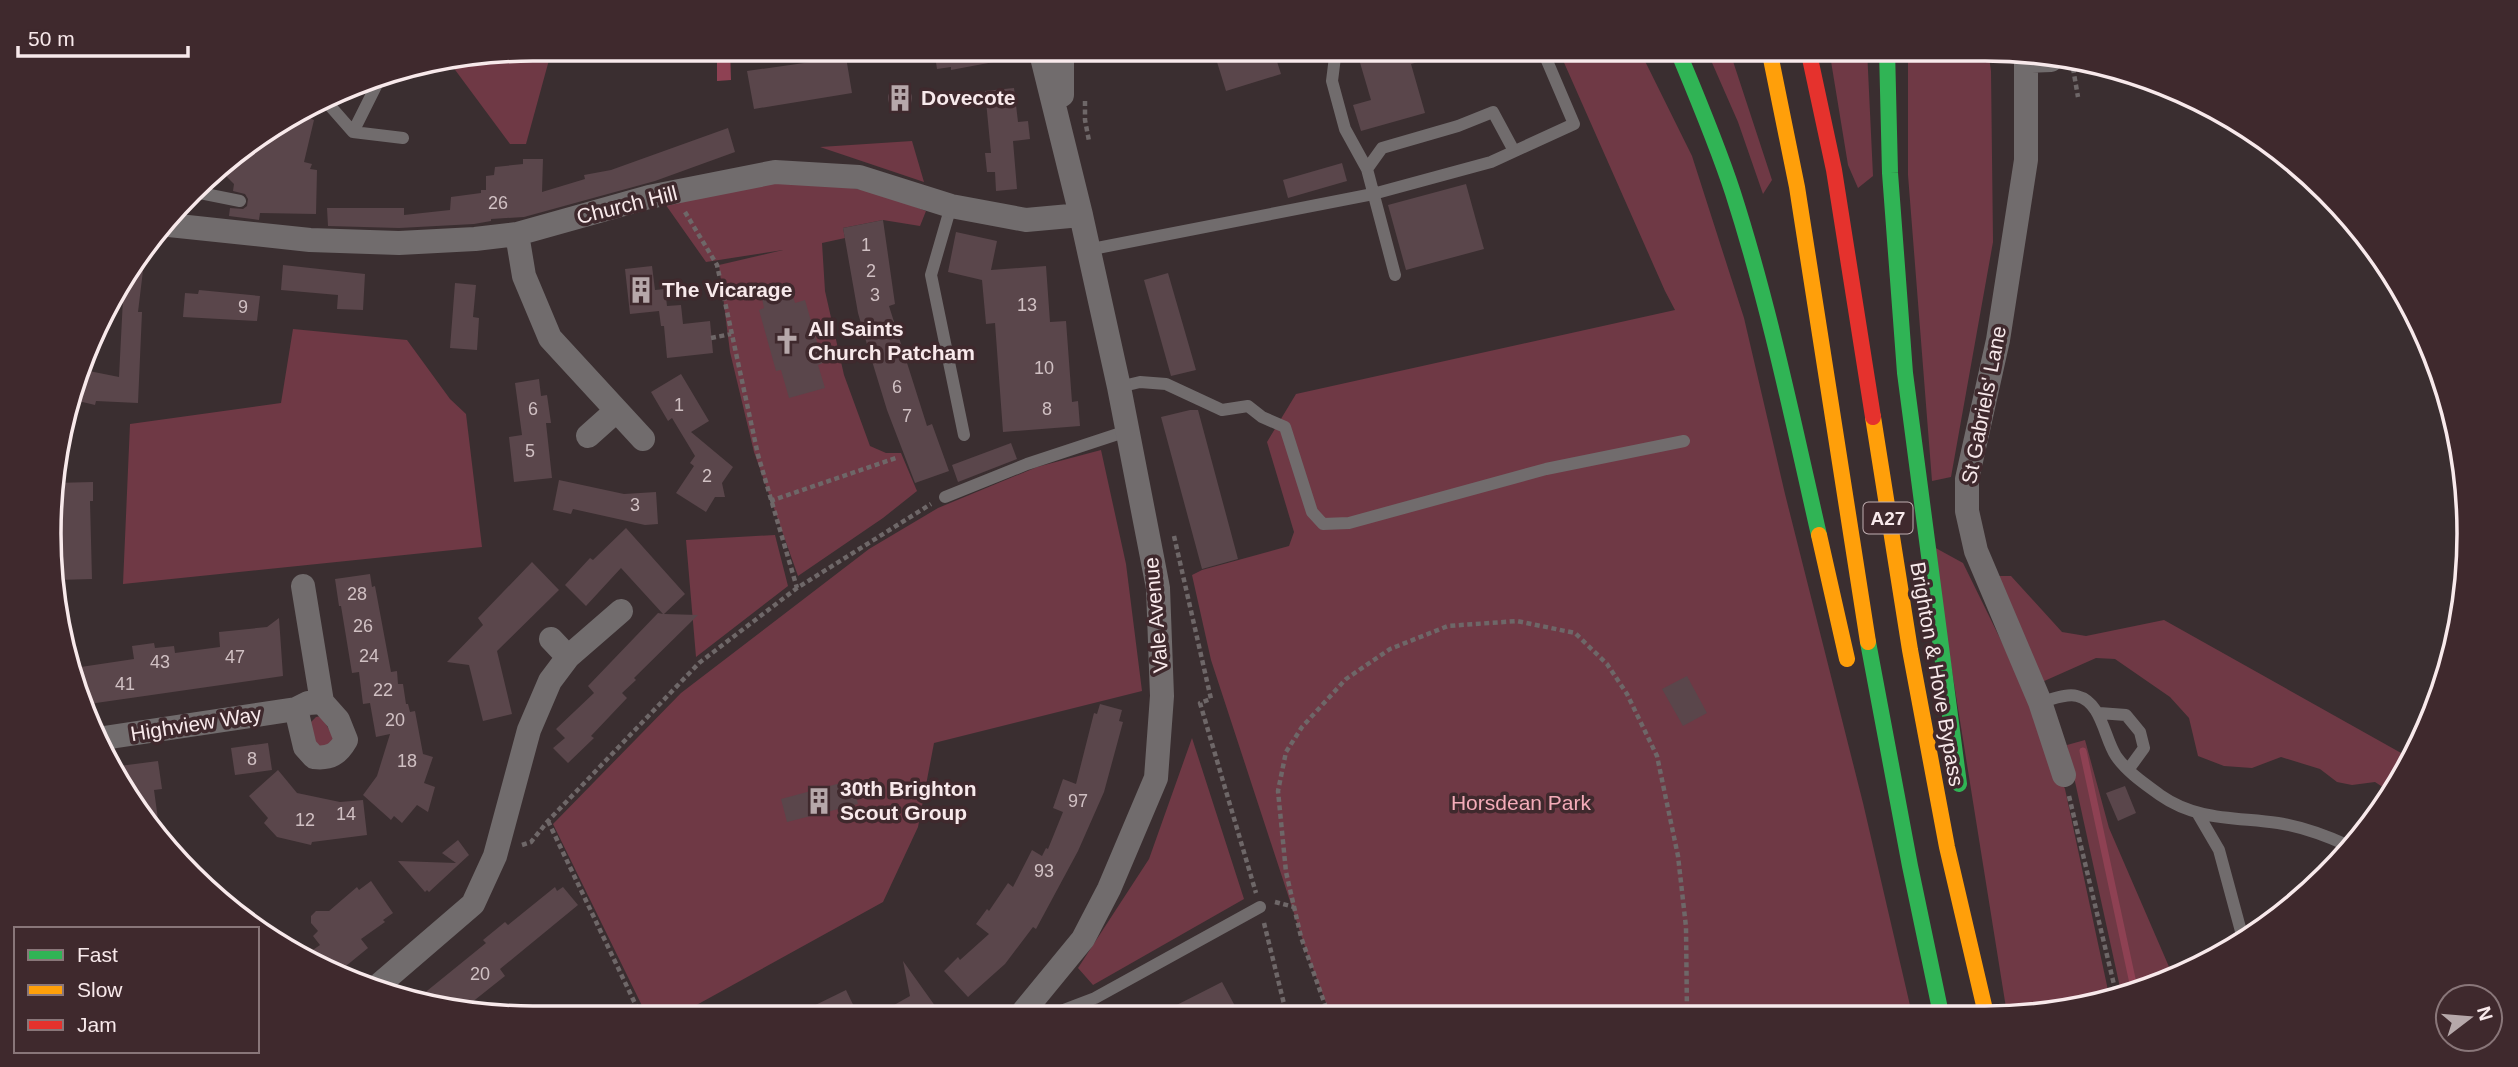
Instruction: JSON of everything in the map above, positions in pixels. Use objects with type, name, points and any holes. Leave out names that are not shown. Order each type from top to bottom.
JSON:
[{"type":"highway","points":[[1682,61],[1738,212],[1810,499],[1849,669]]},
{"type":"highway","name":"A27","points":[[1771,61],[1797,188],[1845,508],[1910,876],[1939,1006]]},
{"type":"highway","name":"Brighton & Hove Bypass","points":[[1811,61],[1834,170],[1910,650],[1947,847],[1984,1006]]},
{"type":"highway","name":"A27","points":[[1887,61],[1890,173],[1905,373],[1960,795]]},
{"type":"highway","name":"A27","points":[[1871,746],[1910,876]]},
{"type":"highway","name":"A27","points":[[1967,863],[1979,985]]},
{"type":"street","name":"Vale Avenue","points":[[1029,1006],[1083,939],[1109,889],[1156,778],[1162,696],[1158,588],[1119,387],[1043,61]]},
{"type":"street","name":"Vale Avenue","points":[[1062,61],[1063,141]]},
{"type":"street","name":"St Gabriels' Lane","points":[[2034,64],[2026,160],[1998,341],[1967,479],[1967,511],[1985,576],[2040,702],[2064,775]]},
{"type":"street","name":"Church Hill","points":[[175,226],[310,240],[399,243],[475,239],[517,234],[649,197],[775,173],[859,177],[951,206],[1026,220],[1081,215]]},
{"type":"street","points":[[517,234],[524,276],[551,338],[643,439]]},
{"type":"street","points":[[588,436],[616,411]]},
{"type":"street","points":[[296,709],[305,747],[314,757],[326,758],[340,751],[346,740],[338,720],[322,702],[303,586]]},
{"type":"street","points":[[383,981],[473,904],[495,856],[529,730],[550,681],[559,648],[621,611]]},
{"type":"street","name":"Highview Way","points":[[108,737],[296,709],[309,703],[322,702]]},
{"type":"lane","points":[[1334,61],[1332,81],[1345,129],[1367,169],[1395,275]]},
{"type":"lane","points":[[1087,250],[1373,194],[1491,162],[1574,124],[1547,61]]},
{"type":"lane","points":[[353,132],[375,89]]},
{"type":"lane","points":[[331,107],[353,132],[403,138]]},
{"type":"lane","points":[[1367,169],[1382,148],[1493,113],[1514,151]]},
{"type":"lane","points":[[206,194],[240,201]]},
{"type":"lane","points":[[951,206],[931,275],[964,435]]},
{"type":"lane","points":[[1119,387],[1140,382],[1167,384],[1222,410],[1248,406],[1262,417],[1285,426],[1312,512],[1323,524],[1349,523],[1546,469],[1684,441]]},
{"type":"lane","points":[[945,497],[1027,464],[1127,431]]},
{"type":"lane","points":[[2040,702],[2077,696],[2099,713],[2111,747],[2128,770],[2179,807],[2197,814],[2281,824],[2342,843]]},
{"type":"lane","points":[[2099,713],[2126,715],[2140,732],[2144,748],[2128,770]]},
{"type":"lane","points":[[2197,814],[2219,850],[2239,931]]},
{"type":"lane","points":[[1074,1006],[1095,998],[1260,907]]},
{"type":"path","points":[[2073,69],[2078,97]]},
{"type":"path","points":[[672,193],[717,265],[758,455],[797,588]]},
{"type":"path","points":[[711,338],[731,334]]},
{"type":"path","points":[[770,501],[896,458]]},
{"type":"path","points":[[495,856],[531,842],[699,663],[797,588],[945,497]]},
{"type":"path","points":[[1325,1006],[1301,937],[1286,872],[1278,791],[1286,752],[1302,727],[1346,679],[1390,649],[1448,626],[1517,621],[1575,633],[1607,664],[1627,694],[1657,756],[1678,856],[1686,927],[1687,1006]]},
{"type":"path","points":[[1200,703],[1260,907],[1285,1006]]},
{"type":"path","points":[[2064,775],[2115,988]]},
{"type":"path","points":[[548,821],[636,1006]]},
{"type":"path","points":[[1260,907],[1276,902],[1294,907]]},
{"type":"green space","points":[[549,61],[526,144],[510,144],[454,68],[503,62]]},
{"type":"green space","name":"Horsdean Park","points":[[1563,61],[1645,61],[1692,156],[1744,318],[1910,1006],[1327,1006],[1307,953],[1211,660],[1192,575],[1289,546],[1294,532],[1267,442],[1296,394],[1675,310]]},
{"type":"green space","points":[[1711,61],[1733,61],[1772,180],[1763,194],[1738,122]]},
{"type":"green space","points":[[1831,61],[1868,61],[1873,176],[1858,188],[1848,165]]},
{"type":"green space","points":[[1908,61],[1990,61],[1993,242],[1951,477],[1932,481],[1908,175]]},
{"type":"green space","points":[[912,141],[924,182],[820,147]]},
{"type":"green space","points":[[790,181],[831,184],[883,194],[926,211],[920,226],[883,220],[843,228],[845,238],[822,243],[825,291],[844,375],[870,446],[886,453],[901,453],[917,491],[883,518],[798,576],[754,452],[730,352],[719,265],[783,250],[706,262],[663,201]]},
{"type":"green space","points":[[293,329],[407,340],[450,399],[466,414],[482,547],[123,584],[130,424],[281,403]]},
{"type":"green space","points":[[1101,450],[1126,564],[1142,691],[934,743],[918,827],[883,902],[695,1006],[642,1006],[553,824],[681,693],[869,549],[938,508],[1037,467]]},
{"type":"green space","points":[[775,535],[788,586],[696,657],[686,540]]},
{"type":"green space","points":[[1932,546],[1963,563],[2019,677],[2065,789],[2108,990],[2046,1002],[2006,1005]]},
{"type":"green space","points":[[1995,576],[2011,576],[2062,632],[2086,636],[2164,620],[2402,753],[2383,787],[2375,782],[2352,785],[2337,782],[2320,769],[2281,757],[2252,768],[2224,766],[2198,756],[2189,718],[2170,697],[2115,659],[2096,658],[2042,682]]},
{"type":"green space","points":[[321,716],[336,741],[322,748],[315,745],[311,722]]},
{"type":"green space","points":[[1192,738],[1244,899],[1093,985],[1078,968],[1149,859]]},
{"type":"green space","points":[[2085,740],[2109,828],[2170,968],[2120,986],[2067,745]]},
{"type":"shaded area","points":[[717,61],[730,61],[731,80],[717,81]]},
{"type":"building","points":[[818,61],[847,61],[852,93],[754,109],[747,71]]},
{"type":"building","points":[[936,61],[999,61],[951,70],[951,67],[937,69]]},
{"type":"building","points":[[1217,61],[1277,61],[1281,74],[1226,91]]},
{"type":"building","points":[[1360,61],[1422,61],[1411,64],[1425,113],[1361,131],[1353,105],[1371,100]]},
{"type":"building","name":"Dovecote","points":[[900,86],[908,90],[912,98],[908,106],[900,110],[892,106],[888,98],[892,90]]},
{"type":"building","points":[[1014,88],[1018,122],[1028,121],[1030,139],[1013,141],[1017,189],[996,191],[995,172],[987,172],[985,153],[991,153],[985,91]]},
{"type":"building","points":[[310,118],[314,120],[304,162],[312,164],[310,169],[317,170],[316,214],[260,213],[259,220],[229,216],[230,208],[243,209],[247,206],[248,199],[245,194],[233,191],[234,184],[225,175],[271,141]]},
{"type":"building","points":[[728,128],[735,152],[655,181],[524,217],[491,219],[474,224],[399,228],[328,226],[327,208],[404,208],[404,215],[450,210],[451,197],[481,193],[481,190],[486,190],[486,176],[494,175],[495,167],[523,164],[523,159],[543,159],[542,192],[585,179],[584,175],[611,170]]},
{"type":"building","points":[[1342,163],[1347,181],[1288,198],[1283,180]]},
{"type":"building","points":[[1466,184],[1484,249],[1406,270],[1388,205]]},
{"type":"building","points":[[883,220],[895,304],[889,306],[927,426],[932,424],[949,471],[915,483],[887,410],[858,313],[843,228]]},
{"type":"building","points":[[956,232],[997,241],[991,270],[1046,266],[1050,322],[1066,321],[1072,402],[1078,401],[1080,426],[1003,432],[995,323],[986,324],[982,280],[948,272]]},
{"type":"building","points":[[283,265],[365,274],[363,310],[337,309],[338,295],[281,290]]},
{"type":"building","points":[[652,266],[655,290],[665,289],[667,306],[681,305],[683,324],[710,321],[713,353],[667,358],[664,326],[661,326],[659,311],[630,314],[625,269]]},
{"type":"building","points":[[143,268],[138,312],[142,312],[138,403],[96,401],[95,405],[80,401],[90,371],[119,377],[123,301]]},
{"type":"building","points":[[1168,273],[1196,370],[1171,376],[1144,280]]},
{"type":"building","points":[[455,283],[476,285],[473,317],[479,318],[477,350],[450,348]]},
{"type":"building","name":"All Saints Church Patcham","points":[[779,289],[791,290],[795,303],[805,300],[823,363],[818,365],[825,388],[789,398],[781,370],[776,371],[759,310],[764,308],[761,294]]},
{"type":"building","points":[[199,290],[260,296],[257,321],[183,317],[185,293],[198,294]]},
{"type":"building","points":[[681,374],[709,421],[691,432],[733,467],[722,483],[725,497],[715,497],[706,512],[676,493],[694,466],[690,463],[695,456],[672,418],[668,421],[651,392]]},
{"type":"building","points":[[539,379],[541,396],[547,395],[551,423],[546,423],[552,478],[514,482],[509,437],[522,435],[515,383]]},
{"type":"building","points":[[1198,410],[1238,559],[1202,569],[1161,417]]},
{"type":"building","points":[[1011,443],[1017,459],[958,482],[952,465]]},
{"type":"building","points":[[559,480],[624,494],[656,492],[658,524],[645,525],[573,509],[571,514],[553,510]]},
{"type":"building","points":[[93,482],[93,501],[90,501],[92,579],[64,580],[61,534],[64,483]]},
{"type":"building","points":[[626,528],[685,594],[664,614],[698,615],[634,678],[636,680],[622,693],[627,698],[591,736],[594,738],[568,763],[553,748],[565,738],[556,729],[594,693],[588,686],[658,613],[663,614],[621,568],[586,606],[565,585],[590,558],[593,560]]},
{"type":"building","points":[[532,562],[559,590],[497,651],[512,714],[483,721],[469,665],[447,662],[483,625],[478,618]]},
{"type":"building","points":[[370,574],[372,587],[375,586],[391,672],[397,671],[398,684],[403,684],[406,704],[410,712],[415,711],[423,754],[433,757],[424,783],[435,787],[428,812],[417,805],[402,823],[394,816],[391,820],[363,795],[377,776],[390,734],[376,737],[370,703],[363,704],[359,672],[352,673],[335,579]]},
{"type":"building","points":[[279,618],[283,676],[93,703],[80,667],[134,659],[132,646],[154,643],[155,648],[174,646],[175,653],[220,647],[219,632],[267,627]]},
{"type":"building","points":[[1687,676],[1707,713],[1683,726],[1662,689]]},
{"type":"building","points":[[1100,704],[1122,710],[1119,721],[1123,722],[1104,792],[1078,851],[1036,929],[1033,927],[1005,964],[968,997],[944,971],[989,934],[976,924],[987,909],[989,911],[1008,883],[1013,887],[1032,850],[1042,856],[1046,848],[1048,849],[1063,812],[1053,808],[1063,779],[1076,784],[1094,713],[1097,714]]},
{"type":"building","points":[[268,743],[272,770],[235,775],[231,748]]},
{"type":"building","points":[[158,761],[162,789],[154,790],[158,820],[141,796],[123,766]]},
{"type":"building","points":[[278,770],[297,793],[340,802],[363,800],[367,835],[312,842],[311,845],[277,837],[264,823],[268,818],[249,796]]},
{"type":"building","name":"30th Brighton Scout Group","points":[[852,780],[858,804],[787,822],[781,799]]},
{"type":"building","points":[[2125,786],[2136,813],[2118,821],[2106,793]]},
{"type":"building","points":[[458,840],[469,855],[429,892],[425,892],[398,861],[456,863],[442,853]]},
{"type":"building","points":[[371,881],[393,913],[361,939],[368,948],[345,966],[312,950],[320,945],[313,936],[318,931],[311,923],[311,916],[316,911],[329,911],[357,887],[359,890]]},
{"type":"building","points":[[555,887],[557,891],[563,887],[578,905],[500,969],[505,976],[472,1002],[424,993],[486,943],[483,940],[505,922],[508,925]]},
{"type":"building","points":[[903,961],[935,1006],[892,1006],[910,996]]},
{"type":"building","points":[[1222,982],[1235,1006],[1175,1006]]},
{"type":"building","points":[[846,990],[854,1006],[813,1006]]},
{"type":"waterway","points":[[2083,751],[2133,982]]},
{"type":"traffic: fast","points":[[1682,61],[1707,121],[1746,235],[1780,363],[1819,535]]},
{"type":"traffic: fast","points":[[1887,61],[1890,173],[1905,373],[1959,784]]},
{"type":"traffic: fast","points":[[1868,642],[1939,1006]]},
{"type":"traffic: slow","points":[[1771,61],[1797,187],[1868,642]]},
{"type":"traffic: slow","points":[[1873,417],[1910,650],[1947,847],[1984,1006]]},
{"type":"traffic: slow","points":[[1819,535],[1847,659]]},
{"type":"traffic: jam","points":[[1811,61],[1834,170],[1873,417]]},
{"type":"place","name":"Dovecote","points":[[900,98]]},
{"type":"place","name":"The Vicarage","points":[[641,290]]},
{"type":"place","name":"All Saints Church Patcham","points":[[787,341]]},
{"type":"place","name":"30th Brighton Scout Group","points":[[819,801]]}]
